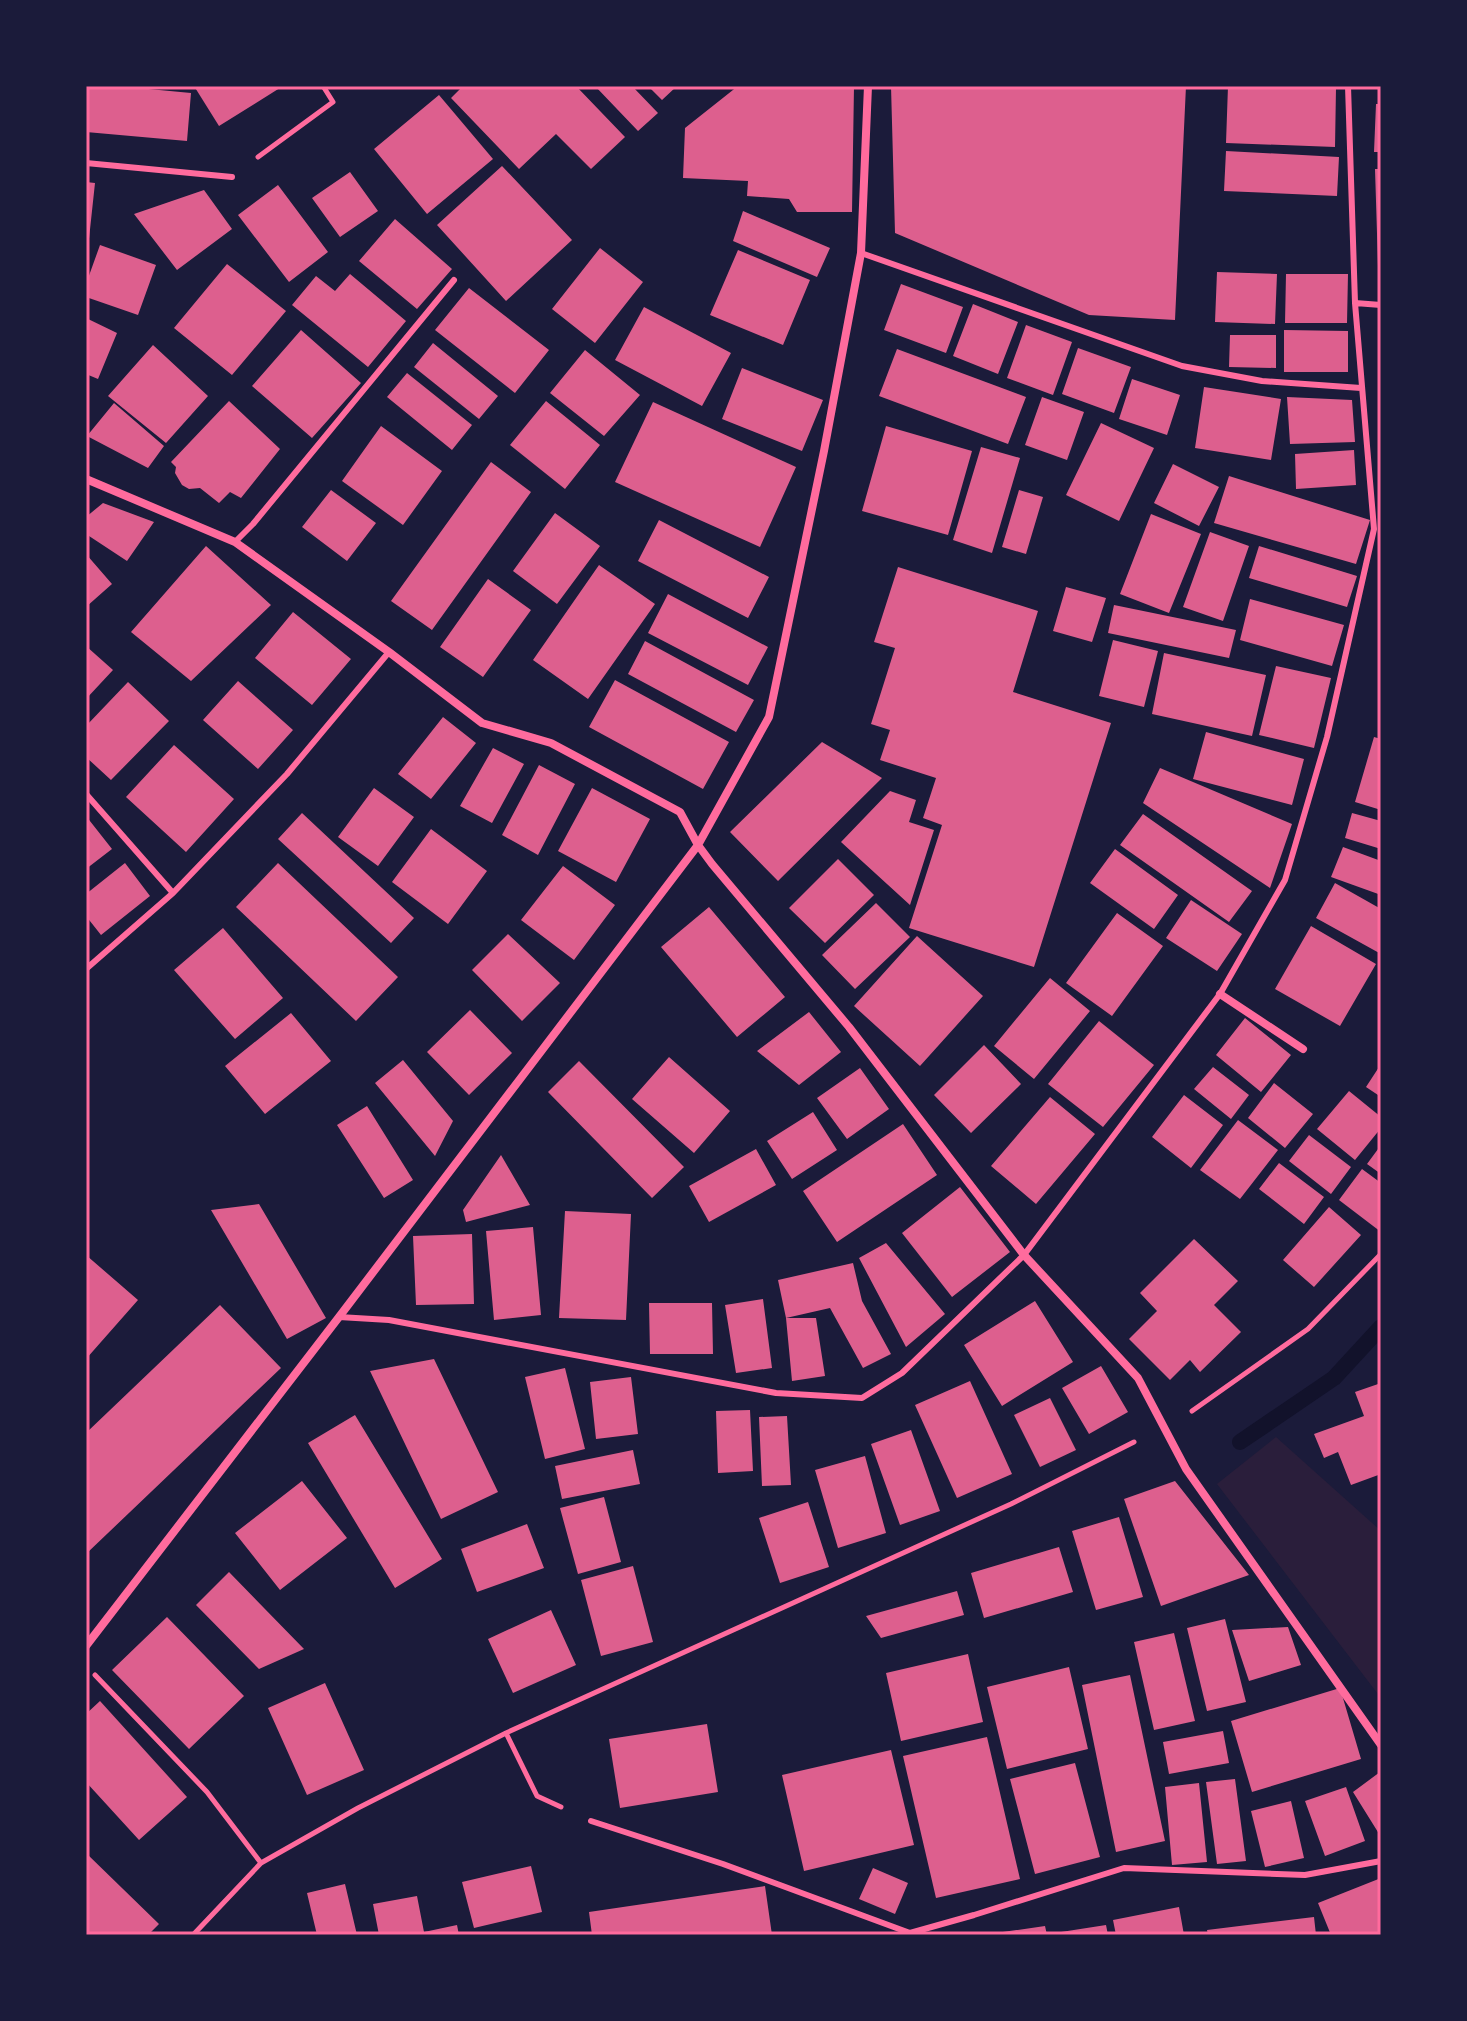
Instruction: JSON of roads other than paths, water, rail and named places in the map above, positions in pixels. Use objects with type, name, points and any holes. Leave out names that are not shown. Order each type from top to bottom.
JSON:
[{"type":"street","points":[[86,1646],[698,845],[769,717],[861,253],[868,86]]},
{"type":"street","points":[[86,479],[235,542],[482,723],[551,743],[680,812],[698,845],[849,1027],[1024,1255],[1138,1378],[1186,1469],[1381,1745]]},
{"type":"street","points":[[1220,994],[1303,1049]]},
{"type":"street","points":[[86,1629],[94,1637]]},
{"type":"lane","points":[[339,1317],[389,1320],[776,1393],[862,1398],[902,1373],[1024,1255],[1220,994],[1285,880],[1331,721],[1374,529],[1355,303],[1348,86]]},
{"type":"lane","points":[[86,163],[232,177]]},
{"type":"lane","points":[[861,253],[1182,366],[1262,381],[1361,388]]},
{"type":"lane","points":[[235,542],[454,280]]},
{"type":"lane","points":[[1355,303],[1381,305]]},
{"type":"lane","points":[[86,969],[173,893],[287,774],[389,652]]},
{"type":"lane","points":[[86,794],[173,893]]},
{"type":"lane","points":[[591,1821],[723,1864],[910,1933],[1124,1868],[1305,1875],[1381,1861]]},
{"type":"waterway","points":[[1240,1442],[1334,1378],[1381,1327]]}]
